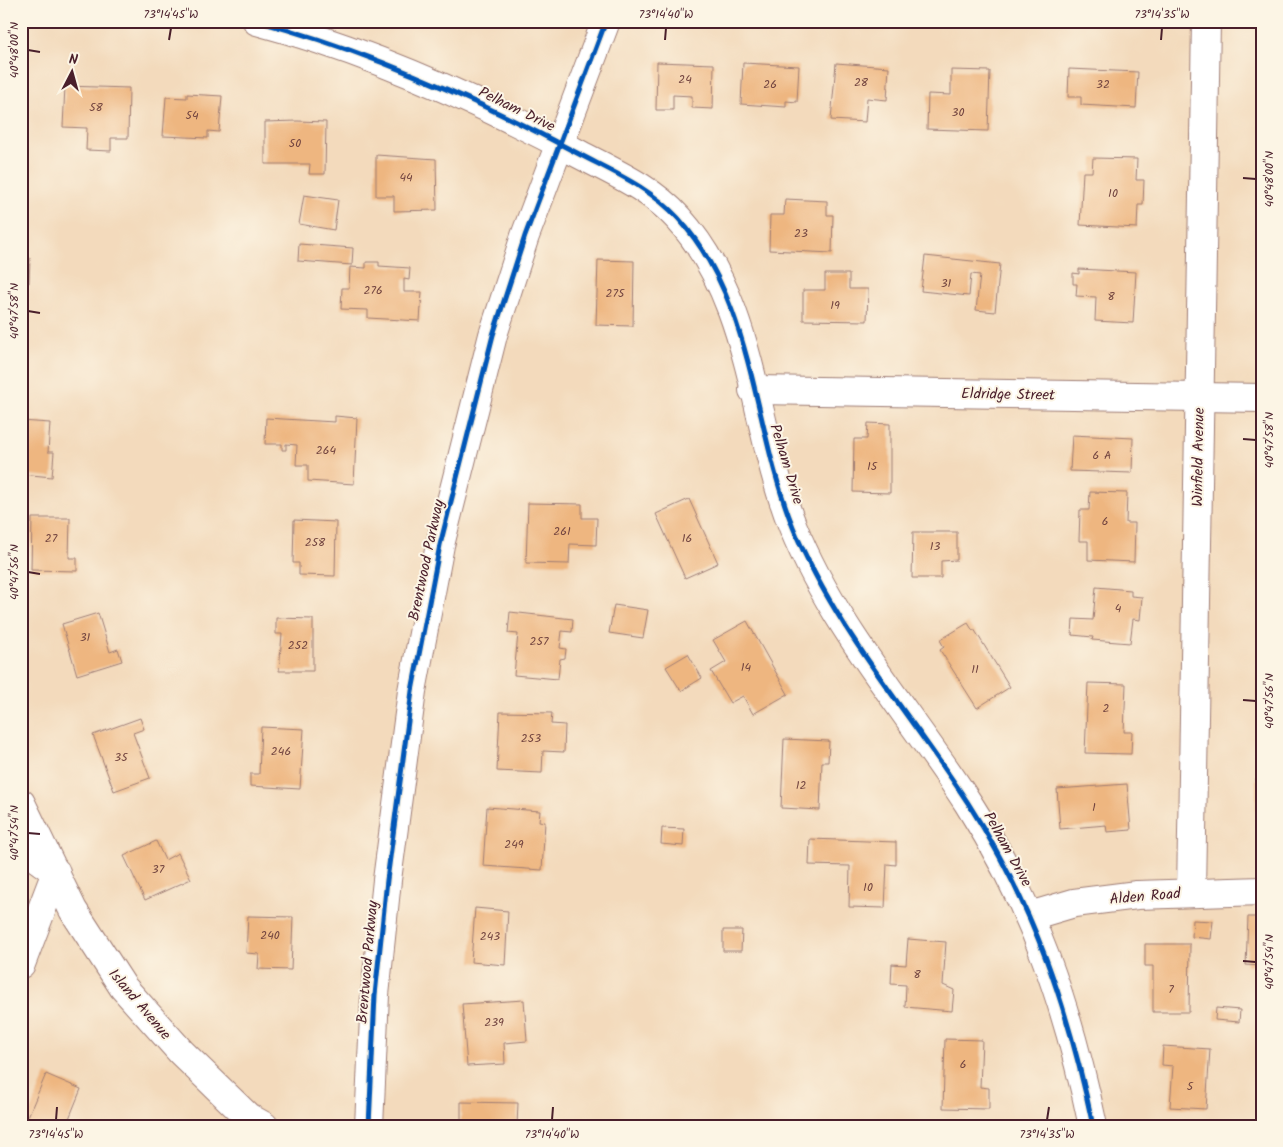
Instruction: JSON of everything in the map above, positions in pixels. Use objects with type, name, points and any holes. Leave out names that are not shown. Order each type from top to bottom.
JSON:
[{"type":"street","name":"Pelham Drive","points":[[257,21],[311,28],[437,84],[558,143],[640,186],[676,216],[706,254],[730,304],[744,344],[768,449],[792,526],[821,588],[970,806],[1030,916],[1058,991],[1080,1065],[1092,1126]]},
{"type":"street","name":"Brentwood Parkway","points":[[369,1126],[375,995],[387,880],[412,691],[434,574],[469,426],[494,335],[525,236],[558,143],[606,21]]},
{"type":"street","name":"Winfield Avenue","points":[[1191,892],[1206,21]]},
{"type":"street","name":"Eldridge Street","points":[[753,390],[1262,398]]},
{"type":"street","name":"Island Avenue","points":[[21,803],[73,910],[123,987],[181,1052],[248,1117],[264,1126]]},
{"type":"street","points":[[21,847],[56,872],[21,964]]},
{"type":"street","name":"Alden Road","points":[[1030,916],[1074,903],[1137,894],[1262,891]]},
{"type":"building","points":[[657,62],[714,64],[713,109],[692,108],[692,96],[673,95],[673,110],[656,110]]},
{"type":"building","points":[[743,63],[799,66],[797,102],[786,101],[786,107],[741,104]]},
{"type":"building","points":[[836,63],[889,67],[887,100],[867,98],[865,122],[831,120]]},
{"type":"building","points":[[1069,69],[1138,72],[1136,108],[1081,105],[1081,97],[1068,97]]},
{"type":"building","points":[[951,70],[990,71],[988,131],[927,129],[928,94],[951,95]]},
{"type":"building","points":[[65,86],[129,88],[128,138],[111,138],[111,151],[86,150],[87,128],[63,127]]},
{"type":"building","points":[[187,94],[222,96],[219,132],[208,131],[208,138],[163,136],[166,97],[187,98]]},
{"type":"building","points":[[265,122],[326,122],[325,174],[309,174],[310,164],[265,164]]},
{"type":"building","points":[[376,155],[436,159],[437,210],[394,211],[394,196],[376,196]]},
{"type":"building","points":[[1093,158],[1137,159],[1136,180],[1144,180],[1143,205],[1138,205],[1137,228],[1080,225],[1083,172],[1092,172]]},
{"type":"building","points":[[304,195],[338,200],[334,230],[299,224]]},
{"type":"building","points":[[785,199],[827,201],[827,215],[833,215],[832,253],[769,250],[770,215],[784,215]]},
{"type":"building","points":[[21,244],[24,244],[23,258],[30,258],[29,283],[25,282],[24,316],[21,316]]},
{"type":"building","points":[[299,244],[353,248],[352,265],[298,261]]},
{"type":"building","points":[[925,256],[1000,264],[995,312],[976,310],[980,275],[971,274],[969,296],[921,291]]},
{"type":"building","points":[[598,260],[634,261],[633,326],[596,325]]},
{"type":"building","points":[[366,262],[379,262],[379,266],[410,268],[409,280],[404,279],[404,292],[422,292],[420,321],[368,318],[368,310],[341,309],[342,288],[349,288],[350,267],[366,268]]},
{"type":"building","points":[[1079,269],[1136,272],[1133,323],[1095,321],[1096,297],[1076,296],[1077,284],[1073,284],[1073,273],[1079,274]]},
{"type":"building","points":[[825,274],[849,274],[849,289],[868,289],[867,321],[803,320],[803,290],[825,290]]},
{"type":"building","points":[[335,416],[357,418],[354,484],[308,481],[308,465],[296,465],[297,445],[286,444],[286,450],[282,450],[282,444],[265,444],[266,418],[335,422]]},
{"type":"building","points":[[21,421],[50,423],[48,452],[54,452],[52,477],[21,474]]},
{"type":"building","points":[[868,423],[890,424],[890,493],[853,492],[854,439],[867,439]]},
{"type":"building","points":[[1072,435],[1133,438],[1132,473],[1070,471]]},
{"type":"building","points":[[1090,492],[1127,493],[1126,523],[1135,523],[1134,562],[1088,560],[1088,541],[1079,541],[1080,510],[1089,510]]},
{"type":"building","points":[[689,499],[718,563],[685,578],[656,514]]},
{"type":"building","points":[[528,503],[582,504],[582,518],[597,518],[596,545],[570,544],[569,564],[526,563]]},
{"type":"building","points":[[32,518],[70,518],[69,558],[77,558],[77,571],[31,570]]},
{"type":"building","points":[[294,520],[336,522],[335,576],[299,575],[299,563],[293,563]]},
{"type":"building","points":[[913,532],[957,532],[957,560],[941,561],[941,578],[912,578]]},
{"type":"building","points":[[1096,587],[1131,590],[1131,596],[1142,597],[1140,620],[1133,619],[1130,643],[1092,640],[1093,637],[1072,635],[1073,619],[1093,620]]},
{"type":"building","points":[[614,605],[648,610],[643,638],[609,633]]},
{"type":"building","points":[[510,612],[573,619],[572,632],[562,631],[560,648],[566,649],[565,658],[560,659],[558,679],[514,675],[518,634],[508,633]]},
{"type":"building","points":[[98,613],[110,652],[118,649],[122,661],[77,675],[62,624]]},
{"type":"building","points":[[276,618],[313,619],[313,671],[279,671],[282,634],[276,634]]},
{"type":"building","points":[[747,621],[788,694],[753,714],[743,696],[730,703],[711,671],[726,662],[713,640]]},
{"type":"building","points":[[968,623],[973,631],[974,629],[1010,687],[977,708],[940,650],[944,647],[940,640]]},
{"type":"building","points":[[1259,625],[1262,625],[1262,702],[1257,702]]},
{"type":"building","points":[[688,654],[702,678],[681,691],[666,667]]},
{"type":"building","points":[[1088,683],[1126,684],[1124,732],[1132,732],[1131,754],[1085,753]]},
{"type":"building","points":[[500,712],[552,713],[551,724],[565,725],[564,752],[543,751],[542,773],[497,771]]},
{"type":"building","points":[[140,718],[144,729],[133,733],[150,778],[114,791],[93,735]]},
{"type":"building","points":[[261,727],[304,729],[300,789],[250,786],[250,774],[259,774]]},
{"type":"building","points":[[784,739],[829,741],[828,762],[822,762],[820,810],[781,808]]},
{"type":"building","points":[[1256,779],[1262,779],[1262,817],[1256,817]]},
{"type":"building","points":[[1127,784],[1131,830],[1107,832],[1106,825],[1060,829],[1057,789]]},
{"type":"building","points":[[487,807],[540,811],[539,821],[545,822],[542,870],[483,866]]},
{"type":"building","points":[[662,828],[684,829],[683,846],[661,844]]},
{"type":"building","points":[[810,839],[896,842],[896,865],[887,864],[885,908],[849,907],[850,866],[809,865]]},
{"type":"building","points":[[156,841],[165,860],[178,853],[191,879],[145,900],[124,856]]},
{"type":"building","points":[[475,908],[508,911],[505,965],[471,962]]},
{"type":"building","points":[[248,916],[293,917],[291,970],[258,969],[259,954],[246,953]]},
{"type":"building","points":[[1248,917],[1262,917],[1262,966],[1246,965]]},
{"type":"building","points":[[1193,920],[1213,921],[1211,939],[1192,937]]},
{"type":"building","points":[[723,930],[742,930],[741,951],[723,951]]},
{"type":"building","points":[[908,939],[946,942],[943,985],[954,990],[952,1011],[905,1007],[906,985],[891,984],[892,964],[906,965]]},
{"type":"building","points":[[1145,944],[1190,944],[1189,1012],[1153,1012],[1153,966],[1145,966]]},
{"type":"building","points":[[524,1000],[527,1041],[504,1043],[505,1064],[467,1066],[462,1004]]},
{"type":"building","points":[[1216,1008],[1240,1010],[1239,1022],[1215,1020]]},
{"type":"building","points":[[945,1039],[982,1040],[980,1087],[989,1088],[989,1109],[943,1108]]},
{"type":"building","points":[[1163,1046],[1210,1049],[1206,1109],[1170,1107],[1173,1066],[1162,1065]]},
{"type":"building","points":[[46,1074],[81,1089],[66,1126],[24,1126]]},
{"type":"building","points":[[461,1102],[518,1103],[517,1126],[461,1126]]},
{"type":"cycle path","points":[[257,21],[340,47],[421,78],[501,114],[618,174],[644,189],[667,207],[678,218],[703,251],[723,288],[737,326],[749,366],[779,488],[793,527],[829,600],[874,669],[968,803],[1012,880],[1030,919],[1060,999],[1093,1126]]},
{"type":"cycle path","points":[[369,1126],[375,995],[387,880],[412,691],[440,545],[493,335],[525,236],[606,21]]}]
